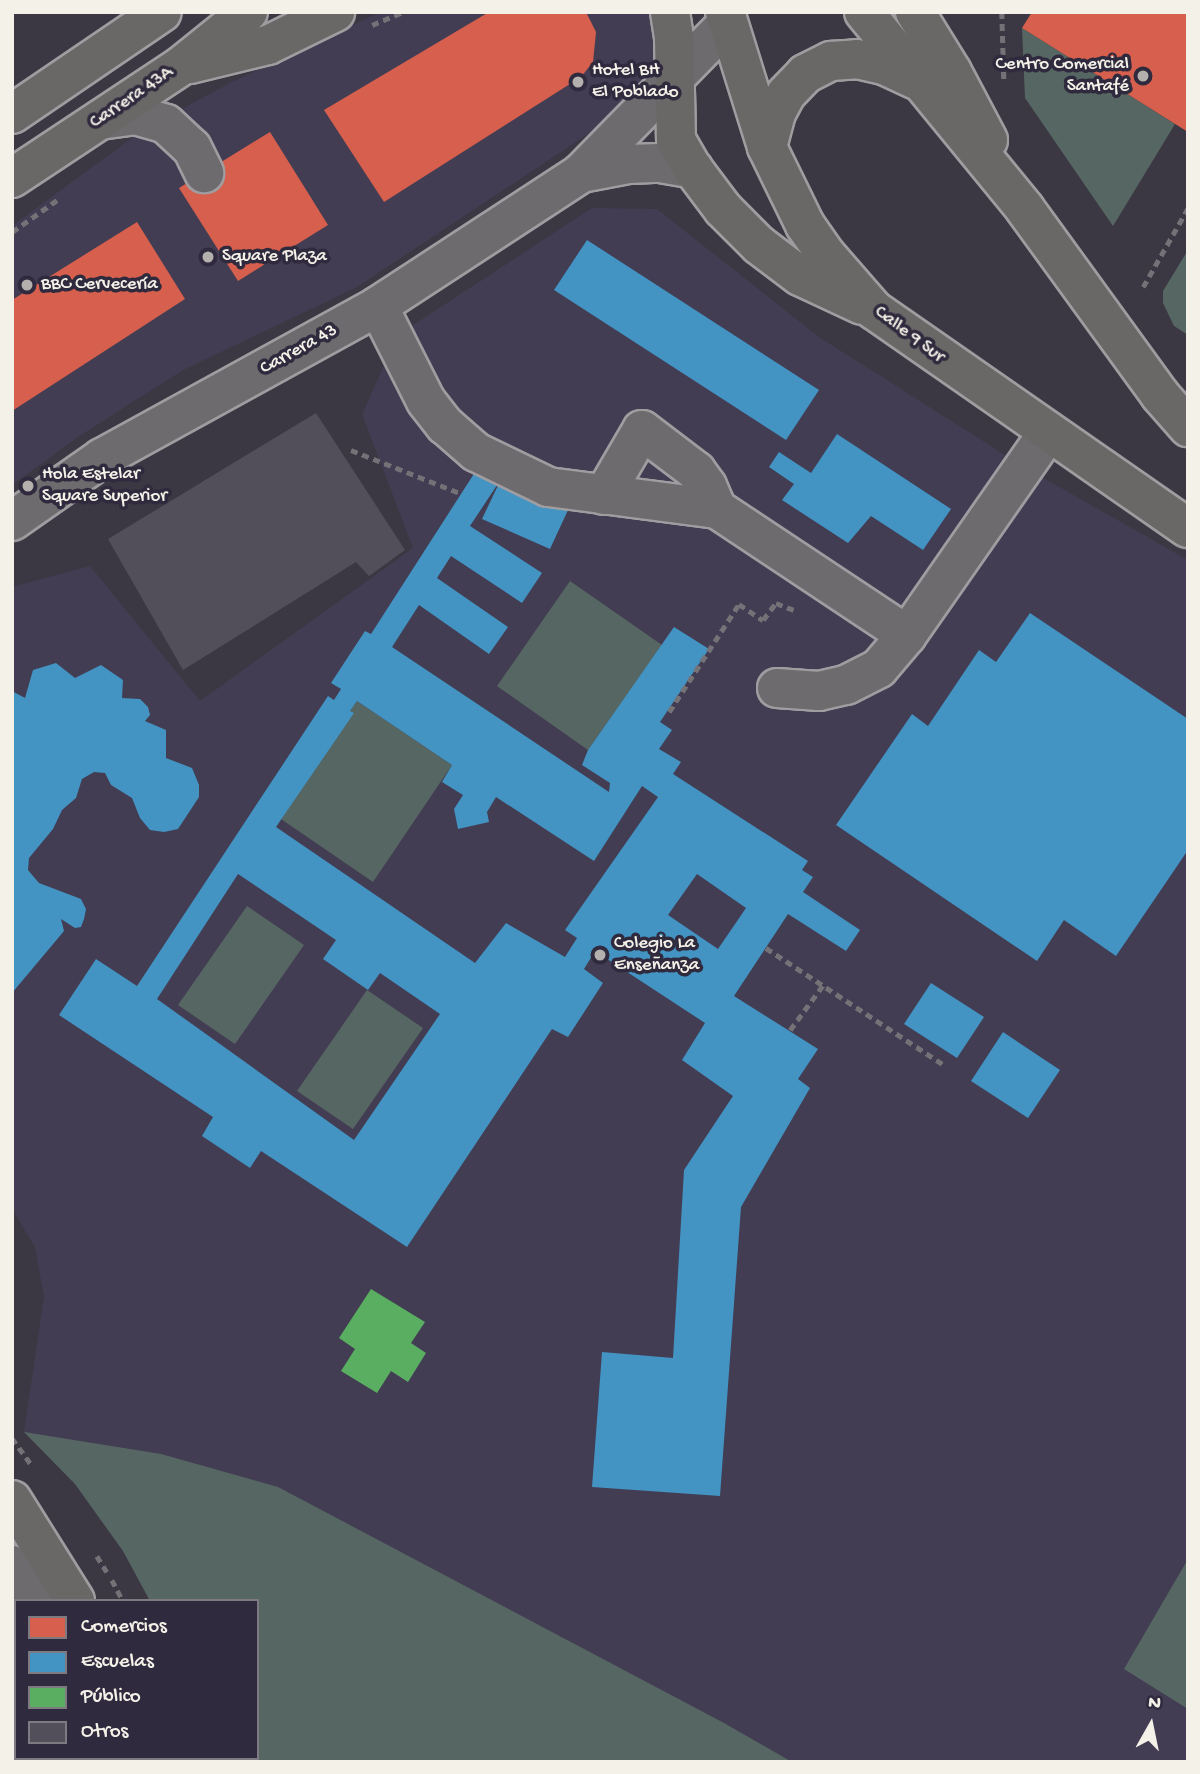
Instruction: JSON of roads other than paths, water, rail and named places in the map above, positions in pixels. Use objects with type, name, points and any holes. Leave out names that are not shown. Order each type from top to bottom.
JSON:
[{"type":"main road","points":[[12,114],[140,22],[162,12]]},
{"type":"main road","name":"Carrera 43A","points":[[12,178],[181,66],[248,12]]},
{"type":"main road","points":[[181,66],[268,45],[335,12]]},
{"type":"main road","points":[[670,12],[676,78],[676,140],[692,169],[723,209],[759,245],[800,276],[874,310]]},
{"type":"main road","points":[[864,12],[1174,392],[1188,427]]},
{"type":"main road","points":[[915,12],[952,72],[1025,209]]},
{"type":"main road","name":"Calle 9 Sur","points":[[726,18],[767,147],[805,225],[827,256],[874,310],[1188,528]]},
{"type":"main road","points":[[767,147],[776,113],[786,94],[805,74],[831,61],[857,59],[884,65],[918,81]]},
{"type":"main road","points":[[12,1500],[74,1599]]},
{"type":"street","name":"Carrera 43","points":[[12,521],[102,458],[378,306],[581,173],[676,78],[726,18]]},
{"type":"street","points":[[100,120],[135,115],[166,124],[192,148],[204,173]]},
{"type":"street","name":"Carrera 43","points":[[581,173],[628,164],[660,163],[692,169]]},
{"type":"street","points":[[378,306],[426,401],[446,425],[476,452],[548,487],[717,509],[907,635]]},
{"type":"street","points":[[604,495],[642,430],[696,471],[707,486],[717,509]]},
{"type":"street","points":[[777,688],[820,691],[846,685],[879,668],[907,635],[1048,433]]},
{"type":"street","points":[[12,1565],[33,1599]]},
{"type":"place","name":"Centro Comercial Santafé","points":[[1143,76]]},
{"type":"place","name":"Hotel BH El Poblado","points":[[578,82]]},
{"type":"place","name":"Square Plaza","points":[[208,257]]},
{"type":"place","name":"BBC Cervecería","points":[[27,285]]},
{"type":"place","name":"Hola Estelar Square Superior","points":[[28,486]]},
{"type":"place","name":"Colegio La Enseñanza","points":[[600,955]]}]
